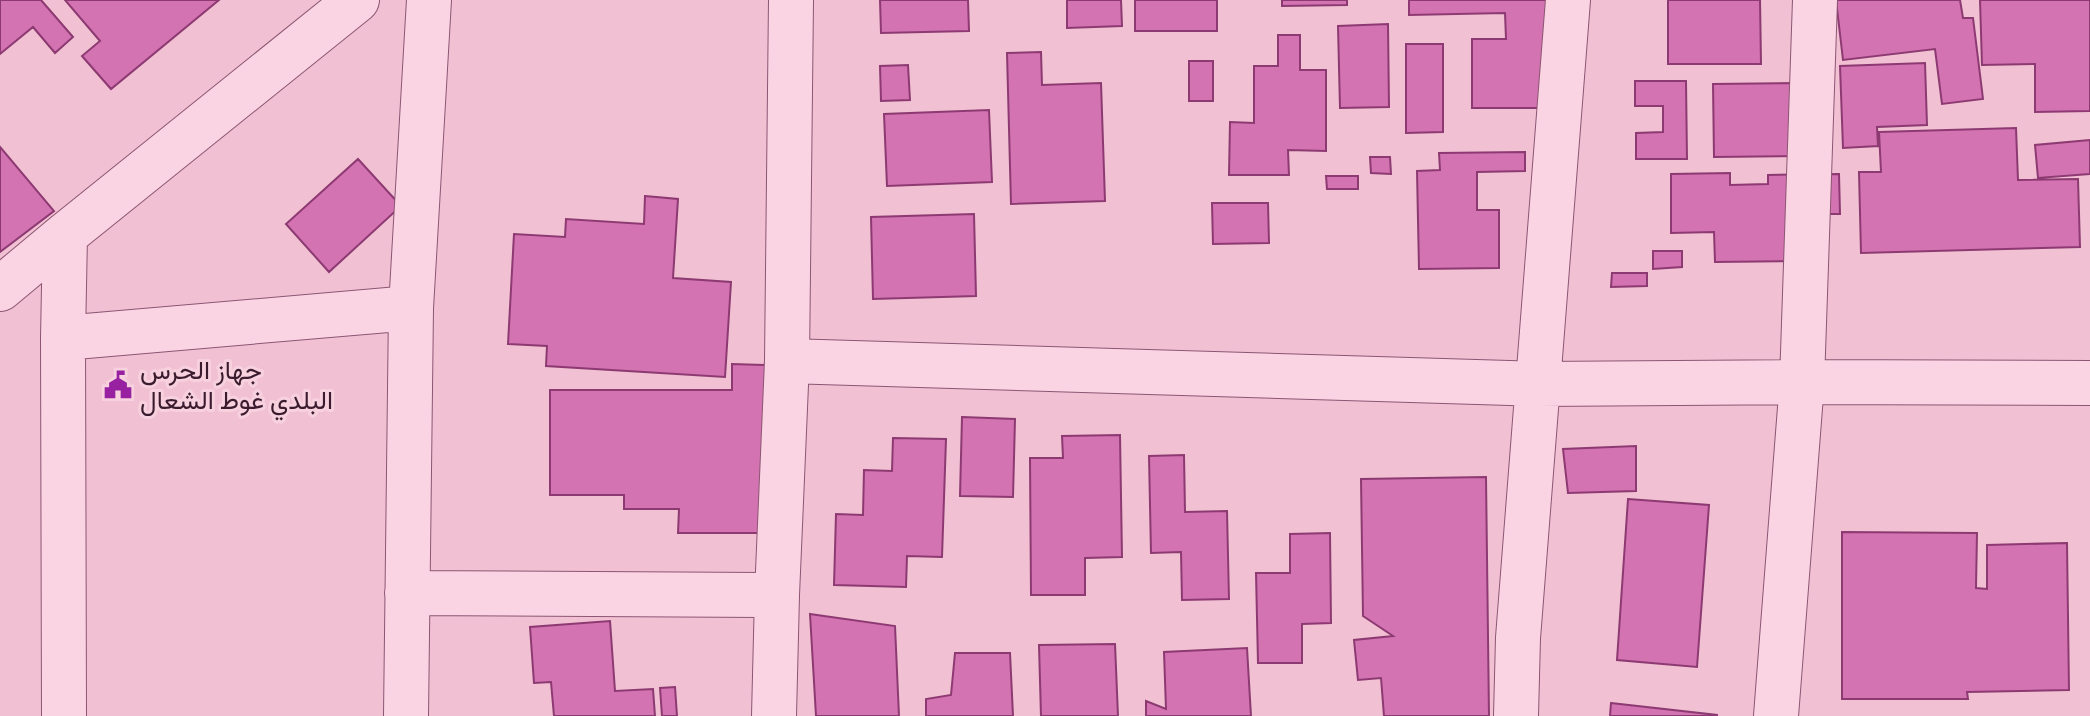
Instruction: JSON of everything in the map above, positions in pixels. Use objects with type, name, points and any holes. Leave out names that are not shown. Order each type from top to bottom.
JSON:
[{"type":"street","points":[[0,289],[65,235],[306,15],[357,0]]},
{"type":"street","points":[[406,716],[411,308],[429,0]]},
{"type":"street","points":[[774,716],[787,361],[791,0]]},
{"type":"street","points":[[1516,716],[1518,638],[1568,0]]},
{"type":"street","points":[[1776,716],[1802,382],[1815,0]]},
{"type":"street","points":[[64,716],[65,235]]},
{"type":"street","points":[[63,338],[411,308]]},
{"type":"street","points":[[787,361],[1539,384],[2090,383]]},
{"type":"street","points":[[407,593],[777,595]]},
{"type":"building","points":[[0,0],[41,0],[73,37],[55,53],[33,27],[0,54]]},
{"type":"building","points":[[65,0],[219,0],[111,89],[82,56],[100,41]]},
{"type":"building","points":[[880,0],[968,0],[969,31],[881,33]]},
{"type":"building","points":[[1067,0],[1121,0],[1122,26],[1067,28]]},
{"type":"building","points":[[1135,0],[1217,0],[1217,31],[1135,31]]},
{"type":"building","points":[[1282,0],[1347,0],[1347,5],[1282,6]]},
{"type":"building","points":[[1409,0],[1571,0],[1572,108],[1472,108],[1472,39],[1506,39],[1505,13],[1409,15]]},
{"type":"building","points":[[1668,0],[1760,0],[1761,64],[1668,64]]},
{"type":"building","points":[[1836,0],[1960,0],[1963,18],[1973,18],[1983,99],[1942,104],[1935,49],[1843,60]]},
{"type":"building","points":[[1980,0],[2090,0],[2090,111],[2035,112],[2035,64],[1982,65]]},
{"type":"building","points":[[1388,24],[1389,107],[1340,108],[1338,26]]},
{"type":"building","points":[[1278,35],[1300,35],[1300,70],[1326,70],[1326,151],[1288,150],[1289,175],[1229,175],[1230,122],[1254,123],[1254,66],[1278,66]]},
{"type":"building","points":[[1406,44],[1443,44],[1443,132],[1406,133]]},
{"type":"building","points":[[1041,52],[1042,85],[1101,83],[1105,201],[1011,204],[1007,53]]},
{"type":"building","points":[[1189,61],[1213,61],[1213,101],[1189,101]]},
{"type":"building","points":[[1925,63],[1927,125],[1877,127],[1878,146],[1843,148],[1840,66]]},
{"type":"building","points":[[908,65],[910,100],[881,101],[880,66]]},
{"type":"building","points":[[1635,81],[1686,81],[1687,159],[1636,159],[1636,133],[1663,132],[1663,106],[1635,106]]},
{"type":"building","points":[[1797,83],[1798,156],[1714,157],[1713,84]]},
{"type":"building","points":[[989,110],[992,182],[887,186],[884,114]]},
{"type":"building","points":[[2016,128],[2018,180],[2078,179],[2080,247],[1861,253],[1859,172],[1881,172],[1879,132]]},
{"type":"building","points":[[2090,140],[2090,174],[2038,178],[2035,145]]},
{"type":"building","points":[[0,147],[54,211],[0,252]]},
{"type":"building","points":[[1525,152],[1525,171],[1477,172],[1477,210],[1499,210],[1499,268],[1419,269],[1417,171],[1440,170],[1439,153]]},
{"type":"building","points":[[1370,157],[1390,157],[1391,174],[1371,173]]},
{"type":"building","points":[[358,159],[401,206],[329,272],[286,224]]},
{"type":"building","points":[[1730,173],[1730,185],[1768,184],[1768,175],[1839,174],[1840,214],[1815,214],[1815,261],[1715,262],[1714,232],[1671,233],[1671,174]]},
{"type":"building","points":[[1326,176],[1358,176],[1358,189],[1327,189]]},
{"type":"building","points":[[645,196],[678,199],[673,278],[731,282],[725,377],[546,366],[547,346],[508,344],[514,234],[565,237],[566,219],[644,224]]},
{"type":"building","points":[[1212,203],[1268,203],[1269,243],[1213,244]]},
{"type":"building","points":[[974,214],[976,296],[873,299],[871,217]]},
{"type":"building","points":[[1653,251],[1682,251],[1682,267],[1653,269]]},
{"type":"building","points":[[1612,273],[1647,273],[1647,286],[1611,287]]},
{"type":"building","points":[[732,364],[767,365],[767,533],[678,533],[679,509],[624,509],[624,495],[550,495],[550,390],[732,390]]},
{"type":"building","points":[[962,417],[1015,419],[1013,497],[960,496]]},
{"type":"building","points":[[1120,435],[1122,557],[1085,558],[1085,595],[1031,595],[1030,458],[1063,458],[1062,436]]},
{"type":"building","points":[[893,438],[946,439],[942,557],[907,556],[906,587],[834,585],[836,514],[863,515],[864,470],[892,471]]},
{"type":"building","points":[[1636,446],[1636,491],[1568,493],[1563,449]]},
{"type":"building","points":[[1184,455],[1185,512],[1227,511],[1229,599],[1182,600],[1181,552],[1151,553],[1149,456]]},
{"type":"building","points":[[1486,477],[1489,716],[1384,716],[1381,678],[1358,680],[1354,640],[1393,636],[1363,616],[1361,479]]},
{"type":"building","points":[[1628,499],[1709,505],[1697,667],[1617,660]]},
{"type":"building","points":[[1842,532],[1977,533],[1976,588],[1987,589],[1987,545],[2067,543],[2069,690],[1967,692],[1968,699],[1842,699]]},
{"type":"building","points":[[1330,533],[1331,623],[1302,624],[1302,663],[1258,663],[1256,573],[1290,573],[1290,534]]},
{"type":"building","points":[[810,614],[895,626],[899,716],[816,716]]},
{"type":"building","points":[[610,621],[615,691],[653,689],[655,716],[554,716],[551,682],[534,683],[530,627]]},
{"type":"building","points":[[1115,644],[1118,716],[1041,716],[1039,645]]},
{"type":"building","points":[[1247,648],[1251,716],[1146,716],[1146,701],[1166,709],[1164,652]]},
{"type":"building","points":[[955,653],[1010,653],[1013,716],[926,716],[926,699],[951,695]]},
{"type":"building","points":[[675,687],[677,716],[662,716],[660,688]]},
{"type":"building","points":[[1611,703],[1717,715],[1717,716],[1610,716]]},
{"type":"place","name":"جهاز الحرس البلدي غوط الشعال","points":[[118,385]]}]
